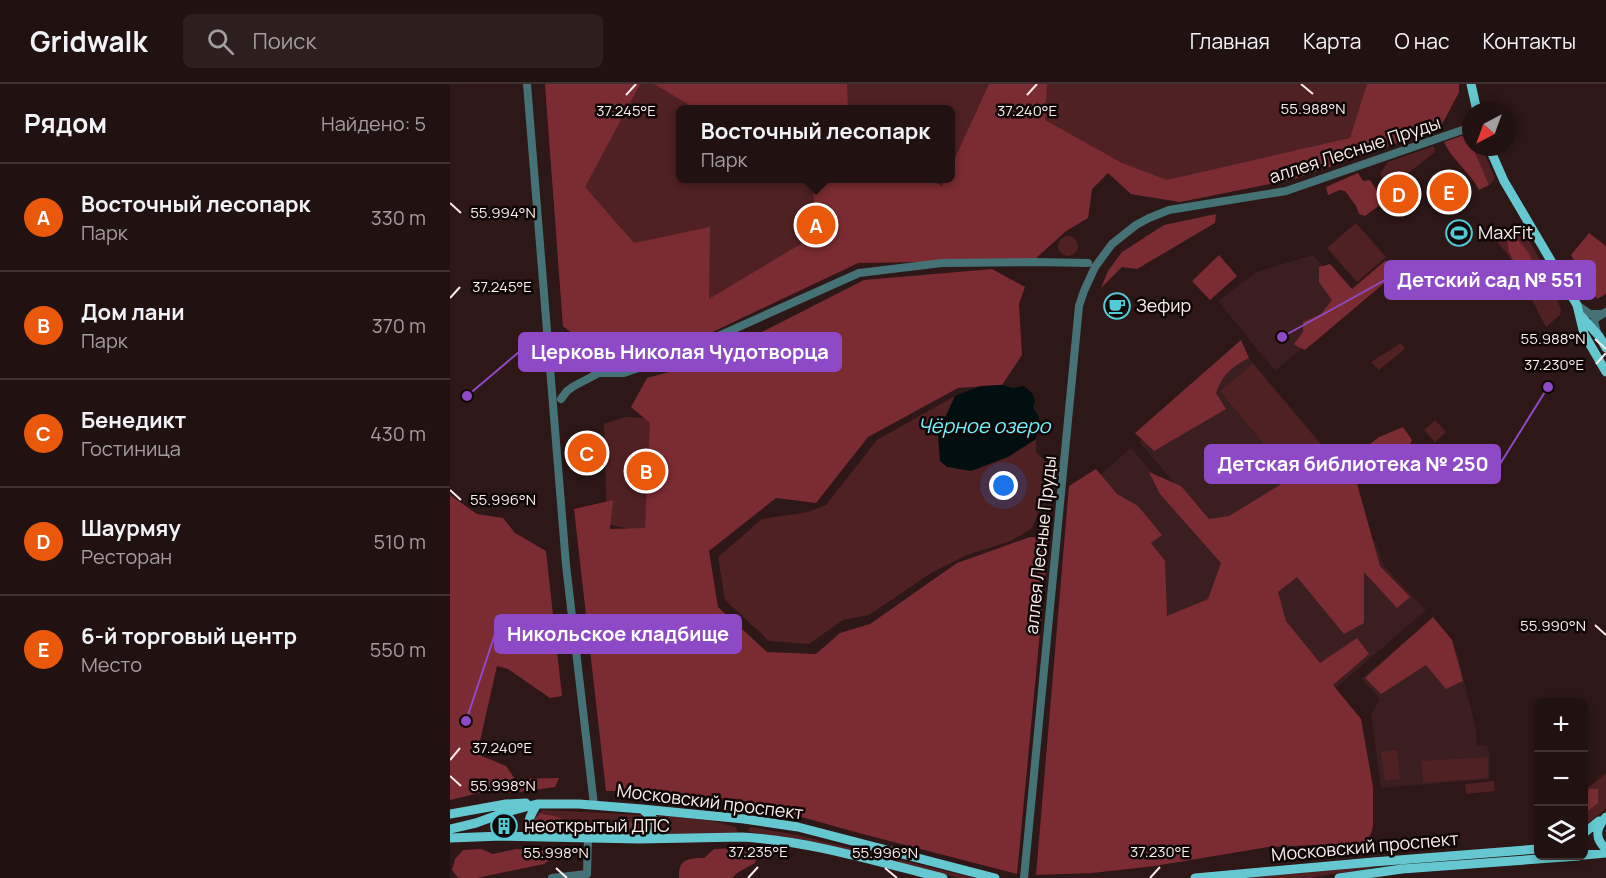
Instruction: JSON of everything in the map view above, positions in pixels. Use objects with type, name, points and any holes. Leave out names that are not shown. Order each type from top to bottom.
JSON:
[{"type":"main road","points":[[1471,84],[1475,102]]},
{"type":"main road","points":[[1493,156],[1504,181],[1580,311],[1606,348]]},
{"type":"main road","points":[[1580,311],[1584,334],[1606,372]]},
{"type":"main road","points":[[450,814],[506,804],[525,802],[537,804],[528,824],[534,834],[544,838]]},
{"type":"main road","points":[[482,822],[506,804]]},
{"type":"main road","name":"Московский проспект","points":[[452,828],[482,822],[506,812],[537,804],[642,809],[798,826],[994,878]]},
{"type":"main road","points":[[642,809],[654,818],[656,825],[654,834],[645,839]]},
{"type":"main road","points":[[1588,829],[1606,816]]},
{"type":"main road","points":[[1588,854],[1606,851],[1597,833],[1606,816]]},
{"type":"main road","points":[[742,837],[744,819]]},
{"type":"main road","name":"Московский проспект","points":[[450,838],[502,836],[588,839],[742,837],[794,842],[943,878]]},
{"type":"main road","name":"Московский проспект","points":[[1195,878],[1534,849]]},
{"type":"main road","name":"Московский проспект","points":[[1340,878],[1402,869],[1534,859]]},
{"type":"street","points":[[527,84],[566,565],[594,806]]},
{"type":"street","name":"аллея Лесные Пруды","points":[[1024,878],[1079,306],[1095,267],[1112,244],[1136,225],[1169,210],[1286,191],[1462,130]]},
{"type":"street","points":[[563,394],[599,373],[624,373],[676,355],[859,273],[942,263],[1088,263]]},
{"type":"street","points":[[1580,311],[1593,315],[1604,313]]},
{"type":"street","points":[[1599,336],[1594,321],[1604,313]]},
{"type":"street","points":[[558,346],[599,373]]},
{"type":"street","points":[[552,878],[587,874],[588,839]]},
{"type":"shaded area","points":[[545,84],[1459,84],[1459,92],[1440,128],[1294,179],[1180,202],[1131,194],[1108,173],[1092,189],[1088,218],[1066,231],[1034,260],[858,263],[702,337],[609,363],[563,326]]},
{"type":"shaded area","points":[[545,84],[640,84],[585,187],[634,243],[710,227],[709,299],[819,233],[812,183],[936,183],[942,186],[943,183],[955,183],[955,158],[989,84],[1047,84],[1045,120],[1122,163],[1167,180],[1350,138],[1367,84],[1459,84],[1459,92],[1440,128],[1294,179],[1180,202],[1131,194],[1108,173],[1092,189],[1088,218],[1066,231],[1034,260],[858,263],[702,337],[609,363],[563,326]]},
{"type":"shaded area","points":[[654,84],[847,84],[848,105],[689,105]]},
{"type":"shaded area","points":[[1462,136],[1462,156],[1476,156],[1489,185],[1479,190],[1444,142]]},
{"type":"shaded area","points":[[1434,146],[1435,152],[1389,188],[1380,174],[1388,162]]},
{"type":"shaded area","points":[[1476,156],[1486,156],[1495,179],[1489,185]]},
{"type":"shaded area","points":[[1358,173],[1363,181],[1370,180],[1384,202],[1365,216],[1359,214],[1345,191],[1340,190],[1328,195],[1326,187]]},
{"type":"shaded area","points":[[1216,214],[1215,223],[1137,269],[1122,267],[1101,288],[1108,271],[1122,252],[1164,225]]},
{"type":"shaded area","points":[[1356,223],[1386,257],[1357,282],[1327,248]]},
{"type":"shaded area","points":[[1518,226],[1526,235],[1544,267],[1546,278],[1561,309],[1560,315],[1546,327],[1530,296],[1535,289],[1495,239]]},
{"type":"shaded area","points":[[1589,233],[1606,246],[1606,294],[1597,299],[1571,255]]},
{"type":"shaded area","points":[[1068,236],[1075,239],[1078,246],[1075,253],[1068,256],[1061,253],[1058,246],[1061,239]]},
{"type":"shaded area","points":[[1516,238],[1532,260],[1532,278],[1519,267],[1509,252],[1508,241]]},
{"type":"shaded area","points":[[1219,255],[1237,276],[1210,300],[1192,281]]},
{"type":"shaded area","points":[[1313,255],[1356,304],[1275,371],[1218,301],[1256,272]]},
{"type":"shaded area","points":[[1386,260],[1386,267],[1394,268],[1395,274],[1305,350],[1294,344],[1303,332],[1303,322],[1321,314],[1332,300],[1319,282],[1319,267],[1330,264],[1352,289]]},
{"type":"shaded area","points":[[992,269],[1025,287],[1019,304],[1022,355],[1002,385],[958,388],[868,437],[816,503],[776,498],[709,551],[718,607],[767,652],[816,654],[840,633],[870,624],[957,563],[1030,537],[1049,537],[1017,874],[749,802],[661,791],[606,791],[574,509],[613,500],[610,529],[645,528],[650,423],[631,407],[647,378],[699,364],[864,280]]},
{"type":"shaded area","points":[[1241,340],[1249,358],[1228,372],[1216,393],[1226,409],[1154,451],[1135,433]]},
{"type":"shaded area","points":[[1401,343],[1405,349],[1379,370],[1371,362]]},
{"type":"shaded area","points":[[1245,353],[1326,449],[1222,538],[1139,442]]},
{"type":"shaded area","points":[[1253,364],[1320,444],[1287,472],[1220,391]]},
{"type":"shaded area","points":[[955,396],[946,416],[1008,457],[1036,439],[1036,452],[1047,463],[1046,492],[1032,528],[1011,541],[967,555],[931,573],[869,615],[843,620],[809,644],[769,641],[725,600],[718,557],[762,519],[808,512],[826,505],[877,440]]},
{"type":"shaded area","points":[[625,417],[676,419],[677,539],[607,524],[604,424]]},
{"type":"shaded area","points":[[1435,420],[1446,432],[1435,442],[1424,430]]},
{"type":"shaded area","points":[[1403,427],[1412,440],[1399,468],[1370,471],[1351,459],[1379,437]]},
{"type":"shaded area","points":[[1131,448],[1242,576],[1179,639],[1081,491]]},
{"type":"shaded area","points":[[1334,452],[1356,480],[1380,566],[1410,597],[1397,608],[1364,572],[1364,623],[1344,634],[1297,577],[1278,592],[1286,621],[1320,663],[1357,638],[1369,654],[1333,685],[1361,719],[1373,787],[1371,834],[1364,843],[1268,847],[1155,866],[1092,873],[1036,875],[1069,486],[1096,469],[1117,494],[1138,506],[1162,535],[1151,543],[1165,561],[1167,616],[1208,599],[1221,563],[1160,494],[1149,472],[1181,486],[1209,519],[1229,516]]},
{"type":"shaded area","points":[[450,495],[477,514],[503,518],[515,533],[546,551],[562,696],[550,698],[508,669],[497,666],[477,754],[506,766],[515,779],[559,778],[555,787],[512,793],[491,790],[450,800]]},
{"type":"shaded area","points":[[1375,541],[1384,566],[1426,610],[1323,699],[1250,597],[1304,548]]},
{"type":"shaded area","points":[[1433,617],[1452,640],[1463,681],[1446,689],[1426,665],[1381,694],[1365,678]]},
{"type":"shaded area","points":[[1412,635],[1457,652],[1476,729],[1477,745],[1487,746],[1490,753],[1490,779],[1381,788],[1371,714],[1380,699],[1361,679]]},
{"type":"shaded area","points":[[1397,750],[1400,779],[1385,781],[1381,752]]},
{"type":"shaded area","points":[[1488,757],[1488,778],[1423,783],[1421,761]]},
{"type":"shaded area","points":[[1606,773],[1606,809],[1588,823],[1588,811],[1598,789],[1588,790],[1588,788]]},
{"type":"shaded area","points":[[1494,781],[1495,791],[1466,794],[1465,784]]},
{"type":"shaded area","points":[[1598,789],[1598,803],[1588,811],[1588,806],[1588,790]]},
{"type":"shaded area","points":[[543,810],[643,815],[649,820],[650,829],[643,836],[545,835],[534,827],[538,813]]},
{"type":"shaded area","points":[[540,813],[564,820],[559,831],[539,830],[535,820]]},
{"type":"shaded area","points":[[658,815],[714,821],[735,827],[738,831],[735,833],[657,835],[661,825]]},
{"type":"shaded area","points":[[636,818],[646,818],[642,833],[626,832],[627,820],[633,823]]},
{"type":"shaded area","points":[[751,827],[797,835],[974,878],[959,878],[796,839],[749,832],[748,829]]},
{"type":"shaded area","points":[[738,848],[758,854],[755,863],[732,878],[679,878],[680,867],[685,861],[704,858],[714,849]]},
{"type":"shaded area","points":[[481,849],[493,854],[516,849],[550,851],[551,859],[544,864],[477,878],[458,878],[452,870],[455,859],[463,850]]},
{"type":"shaded area","points":[[1371,866],[1371,868],[1308,878],[1245,878]]},
{"type":"water","name":"Чёрное озеро","points":[[1002,385],[1013,388],[1024,386],[1033,396],[1035,401],[1033,408],[1039,417],[1036,439],[1008,457],[971,471],[947,467],[940,461],[937,423],[946,416],[955,396],[981,386]]},
{"type":"place","name":"6-й торговый центр","points":[[1449,192]]},
{"type":"place","name":"Шаурмяу","points":[[1399,194]]},
{"type":"place","name":"Восточный лесопарк","points":[[816,225]]},
{"type":"place","name":"MaxFit","points":[[1459,233]]},
{"type":"place","name":"Зефир","points":[[1117,306]]},
{"type":"place","name":"Детский сад № 551","points":[[1282,337]]},
{"type":"place","name":"Детская библиотека № 250","points":[[1548,387]]},
{"type":"place","name":"Церковь Николая Чудотворца","points":[[467,396]]},
{"type":"place","name":"Бенедикт","points":[[587,453]]},
{"type":"place","name":"Дом лани","points":[[646,471]]},
{"type":"place","name":"Никольское кладбище","points":[[466,721]]},
{"type":"place","name":"неоткрытый ДПС","points":[[504,826]]}]
